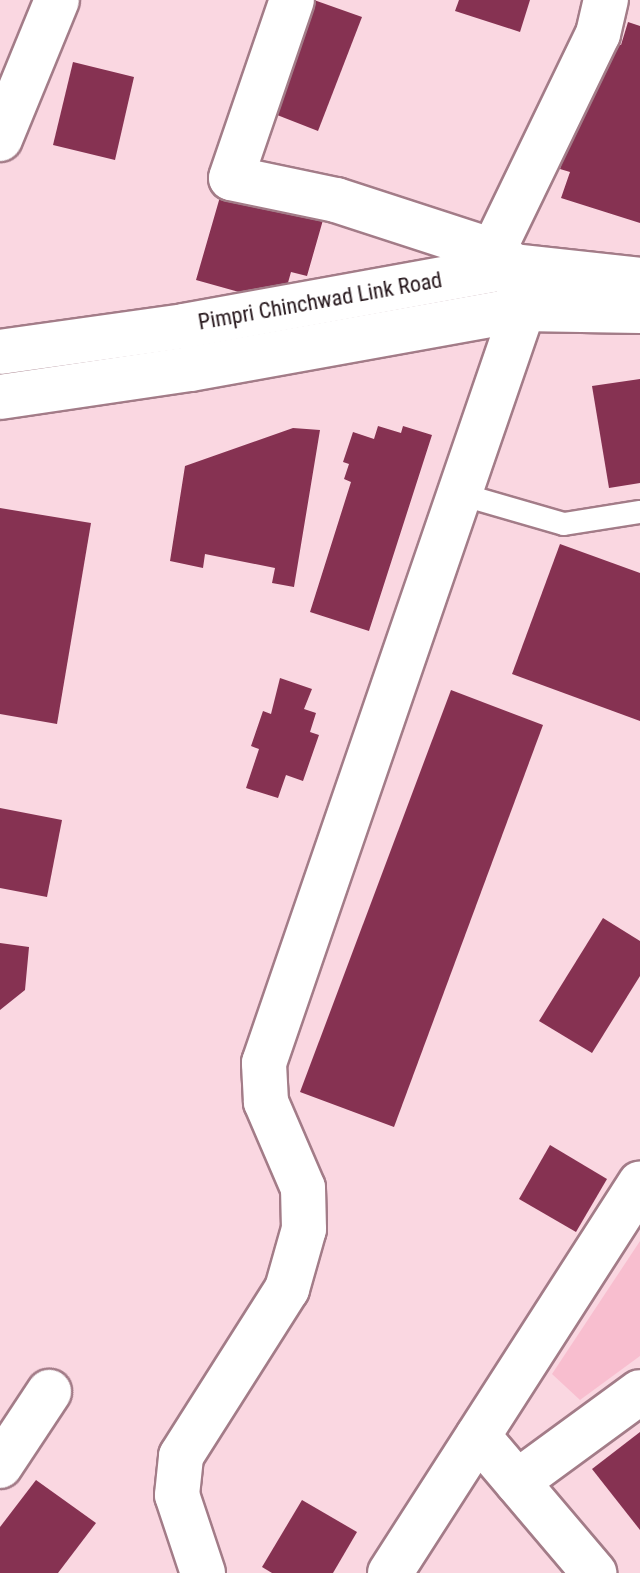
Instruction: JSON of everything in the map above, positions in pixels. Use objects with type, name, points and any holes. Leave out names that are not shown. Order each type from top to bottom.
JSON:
[{"type":"street","points":[[2,129],[57,0]]},
{"type":"street","points":[[292,0],[231,178],[336,200],[504,258]]},
{"type":"street","points":[[203,1573],[177,1495],[181,1456],[287,1289],[304,1229],[303,1188],[266,1102],[264,1063],[523,309],[504,258],[598,34],[606,0]]},
{"type":"street","name":"Pimpri Chinchwad Link Road","points":[[0,352],[184,326],[504,258],[640,280]]},
{"type":"street","name":"Pimpri Chinchwad Link Road","points":[[0,397],[190,369],[523,309],[640,311]]},
{"type":"street","points":[[390,1573],[640,1183]]},
{"type":"street","points":[[0,1466],[49,1392]]},
{"type":"street","points":[[517,1482],[640,1392]]},
{"type":"street","points":[[478,1436],[594,1573]]},
{"type":"lane","points":[[460,494],[564,524],[640,512]]},
{"type":"shaded area","points":[[640,1241],[640,1356],[580,1400],[552,1374]]},
{"type":"building","points":[[314,0],[362,17],[318,131],[272,113]]},
{"type":"building","points":[[459,0],[530,0],[520,32],[455,11]]},
{"type":"building","points":[[628,22],[640,26],[640,223],[561,198],[570,172],[560,169],[588,81],[599,84],[613,42],[621,45]]},
{"type":"building","points":[[73,62],[134,77],[115,160],[53,145]]},
{"type":"building","points":[[224,183],[323,220],[307,276],[291,272],[282,304],[196,280]]},
{"type":"building","points":[[640,379],[640,483],[609,488],[592,386]]},
{"type":"building","points":[[378,426],[401,433],[403,426],[432,435],[369,631],[310,612],[351,482],[344,479],[349,464],[343,462],[353,432],[374,439]]},
{"type":"building","points":[[293,428],[320,430],[294,587],[272,583],[275,568],[205,554],[203,568],[170,561],[185,466]]},
{"type":"building","points":[[0,508],[91,523],[57,724],[0,714]]},
{"type":"building","points":[[560,544],[640,573],[640,721],[512,674]]},
{"type":"building","points":[[280,678],[312,689],[304,709],[316,713],[310,732],[319,735],[303,781],[286,775],[278,798],[246,788],[259,749],[251,746],[263,711],[271,714]]},
{"type":"building","points":[[451,690],[543,725],[394,1127],[300,1092]]},
{"type":"building","points":[[0,808],[62,820],[47,897],[0,888]]},
{"type":"building","points":[[603,918],[640,941],[640,976],[592,1053],[539,1021]]},
{"type":"building","points":[[0,943],[29,947],[25,990],[0,1010]]},
{"type":"building","points":[[550,1145],[607,1179],[576,1232],[519,1199]]},
{"type":"building","points":[[640,1432],[640,1530],[592,1469]]},
{"type":"building","points":[[36,1480],[96,1523],[58,1573],[0,1573],[0,1527]]},
{"type":"building","points":[[302,1500],[357,1532],[333,1573],[272,1573],[262,1567]]}]
